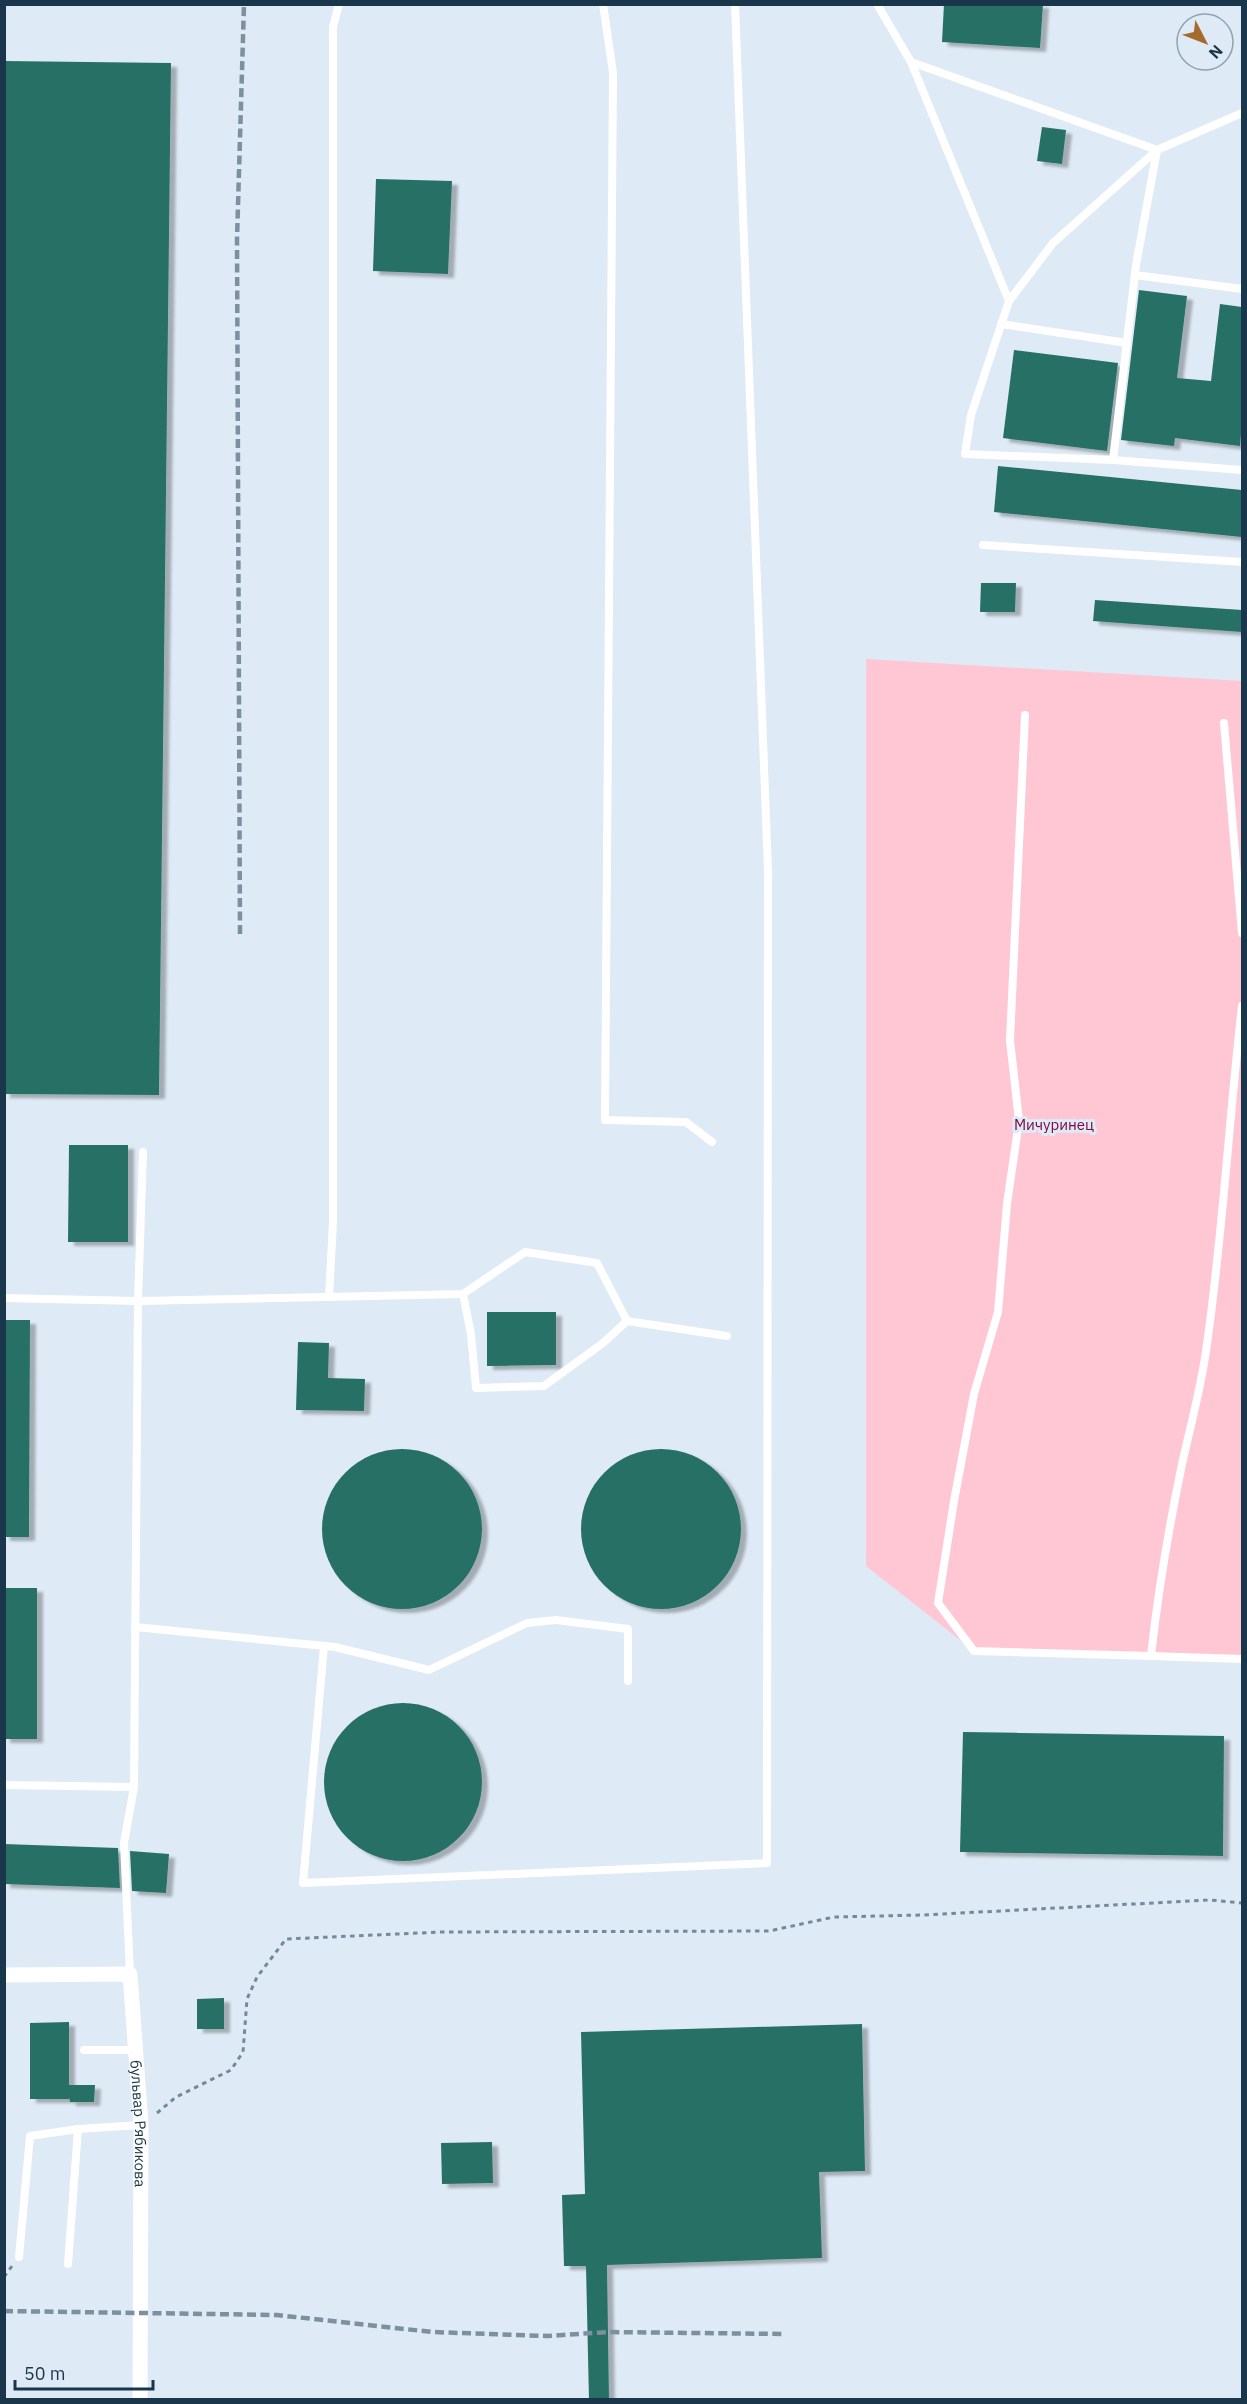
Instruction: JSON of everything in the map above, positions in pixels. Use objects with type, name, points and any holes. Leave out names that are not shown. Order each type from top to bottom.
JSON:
[{"type":"street","points":[[4,1975],[130,1974]]},
{"type":"street","name":"бульвар Рябикова","points":[[130,1974],[141,2125],[140,2400]]},
{"type":"lane","points":[[329,1297],[333,1222],[333,27],[339,4]]},
{"type":"lane","points":[[603,4],[613,73],[605,1120],[686,1122],[712,1142]]},
{"type":"lane","points":[[324,1646],[303,1883],[767,1863],[768,871],[735,4]]},
{"type":"lane","points":[[877,4],[911,62],[1009,301]]},
{"type":"lane","points":[[911,62],[1157,150]]},
{"type":"lane","points":[[1242,113],[1157,150],[1053,243],[1009,301],[971,415],[965,454],[1113,460],[1242,470]]},
{"type":"lane","points":[[1113,460],[1135,275],[1157,150]]},
{"type":"lane","points":[[1135,275],[1242,289]]},
{"type":"lane","points":[[1001,324],[1127,343]]},
{"type":"lane","points":[[982,545],[1242,562]]},
{"type":"lane","points":[[1025,715],[1010,1040],[1019,1121],[1007,1204],[998,1312],[974,1394],[938,1603],[974,1651],[1242,1659]]},
{"type":"lane","points":[[1224,723],[1242,933]]},
{"type":"lane","points":[[1151,1656],[1156,1611],[1180,1477],[1207,1346],[1225,1189],[1242,1006]]},
{"type":"lane","points":[[130,1974],[124,1843],[134,1787],[138,1301],[143,1152]]},
{"type":"lane","points":[[4,1298],[138,1301],[463,1294],[525,1252],[597,1263],[627,1321]]},
{"type":"lane","points":[[463,1294],[471,1334],[476,1388],[544,1386],[603,1343],[627,1321]]},
{"type":"lane","points":[[627,1321],[727,1336]]},
{"type":"lane","points":[[135,1627],[324,1646],[429,1670],[527,1623],[556,1620],[628,1629],[628,1681]]},
{"type":"lane","points":[[4,1785],[134,1787]]},
{"type":"lane","points":[[84,2050],[136,2050]]},
{"type":"lane","points":[[19,2257],[30,2136],[78,2129],[141,2125]]},
{"type":"lane","points":[[69,2264],[78,2129]]},
{"type":"path","points":[[141,2125],[176,2097],[231,2070],[243,2052],[247,1999],[257,1977],[286,1939],[442,1932],[769,1931],[834,1917],[923,1915],[1210,1900],[1242,1903]]},
{"type":"green space","name":"Мичуринец","points":[[866,659],[1242,681],[1242,1659],[974,1651],[866,1566]]},
{"type":"building","points":[[944,4],[1043,4],[1040,48],[942,42]]},
{"type":"building","points":[[4,61],[171,63],[159,1095],[4,1094]]},
{"type":"building","points":[[1042,127],[1066,130],[1062,164],[1037,161]]},
{"type":"building","points":[[376,179],[452,181],[448,274],[373,271]]},
{"type":"building","points":[[1139,290],[1187,296],[1177,378],[1211,381],[1220,304],[1242,307],[1240,446],[1175,438],[1174,446],[1121,440]]},
{"type":"building","points":[[1014,350],[1118,363],[1107,451],[1003,438]]},
{"type":"building","points":[[998,466],[1242,490],[1242,537],[994,512]]},
{"type":"building","points":[[981,583],[1016,583],[1015,612],[980,612]]},
{"type":"building","points":[[1095,600],[1242,610],[1242,632],[1093,621]]},
{"type":"building","points":[[69,1145],[128,1145],[128,1242],[68,1242]]},
{"type":"building","points":[[487,1312],[556,1312],[556,1365],[487,1366]]},
{"type":"building","points":[[4,1320],[30,1320],[29,1537],[4,1537]]},
{"type":"building","points":[[298,1342],[329,1343],[328,1378],[365,1379],[364,1411],[296,1410]]},
{"type":"building","points":[[402,1449],[432,1456],[446,1463],[458,1473],[468,1485],[475,1499],[482,1529],[475,1559],[468,1573],[458,1585],[446,1595],[432,1602],[402,1609],[372,1602],[358,1595],[346,1585],[336,1573],[329,1559],[322,1529],[329,1499],[336,1485],[346,1473],[358,1463],[372,1456]]},
{"type":"building","points":[[661,1449],[691,1456],[705,1463],[717,1473],[727,1485],[734,1499],[741,1529],[734,1559],[727,1573],[717,1585],[705,1595],[691,1602],[661,1609],[631,1602],[617,1595],[605,1585],[595,1573],[588,1559],[581,1529],[588,1499],[595,1485],[605,1473],[617,1463],[631,1456]]},
{"type":"building","points":[[4,1588],[37,1588],[37,1739],[4,1739]]},
{"type":"building","points":[[403,1703],[419,1704],[433,1709],[447,1716],[459,1726],[469,1738],[476,1752],[481,1766],[481,1798],[476,1812],[469,1826],[459,1838],[447,1848],[433,1855],[419,1860],[403,1861],[387,1860],[373,1855],[359,1848],[347,1838],[337,1826],[330,1812],[325,1798],[324,1782],[325,1766],[330,1752],[337,1738],[347,1726],[359,1716],[373,1709],[387,1704]]},
{"type":"building","points":[[963,1732],[1224,1736],[1223,1856],[960,1852]]},
{"type":"building","points":[[4,1844],[118,1848],[120,1888],[4,1884]]},
{"type":"building","points":[[130,1851],[169,1854],[166,1893],[132,1891]]},
{"type":"building","points":[[224,1998],[224,2029],[197,2029],[197,1999]]},
{"type":"building","points":[[69,2022],[69,2085],[95,2085],[94,2102],[70,2102],[69,2097],[69,2099],[30,2099],[30,2023]]},
{"type":"building","points":[[862,2024],[865,2171],[819,2172],[822,2258],[607,2265],[609,2400],[589,2400],[586,2266],[564,2266],[562,2195],[585,2194],[581,2032]]},
{"type":"building","points":[[492,2142],[493,2183],[442,2184],[441,2143]]},
{"type":"railway","points":[[240,934],[237,239],[244,4]]},
{"type":"railway","points":[[4,2311],[277,2315],[432,2332],[547,2336],[608,2332],[784,2334]]}]
